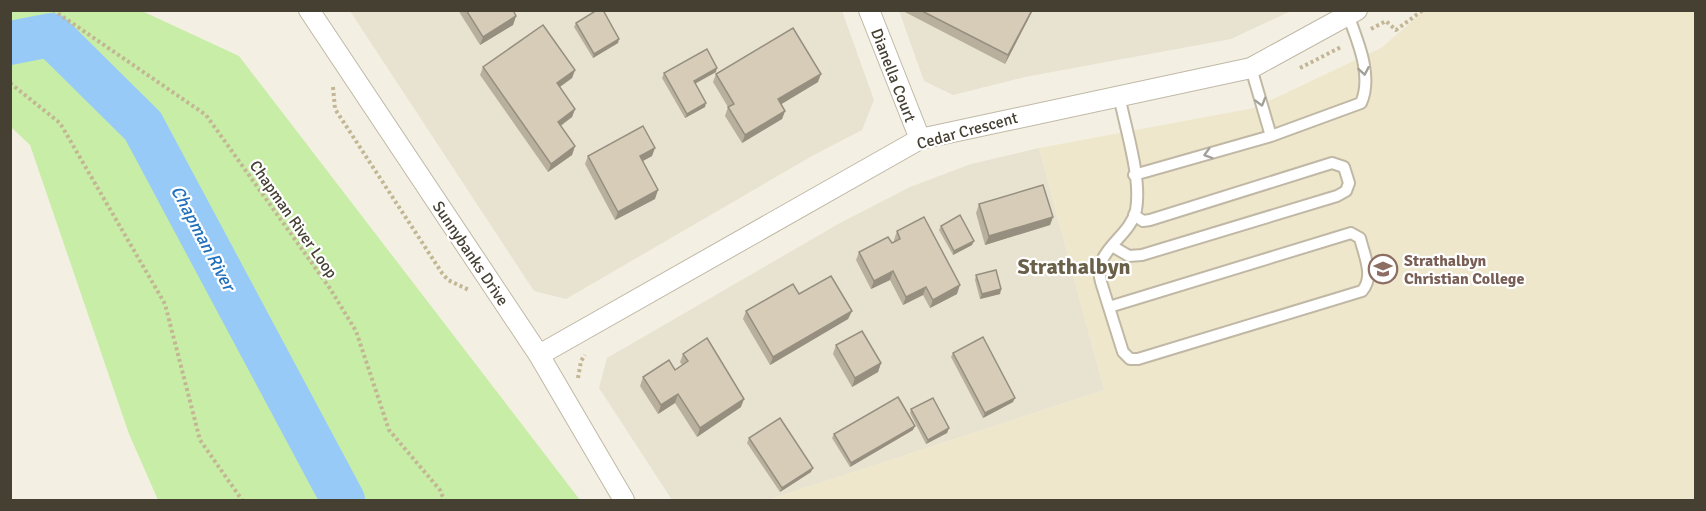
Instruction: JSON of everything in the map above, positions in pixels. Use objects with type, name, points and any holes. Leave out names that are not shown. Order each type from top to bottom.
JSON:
[{"type":"street","name":"Sunnybanks Drive","points":[[309,10],[539,355],[624,501]]},
{"type":"street","name":"Dianella Court","points":[[869,10],[920,139]]},
{"type":"street","name":"Cedar Crescent","points":[[539,355],[920,139],[1251,68],[1353,13]]},
{"type":"lane","points":[[1134,175],[1271,136],[1361,103],[1368,89],[1353,13]]},
{"type":"lane","points":[[1251,68],[1271,136]]},
{"type":"lane","points":[[1109,307],[1351,233],[1360,238],[1370,277],[1362,291],[1138,360],[1130,359],[1123,352],[1098,272],[1103,257],[1134,215],[1138,194],[1119,95]]},
{"type":"lane","points":[[1112,246],[1129,256],[1142,255],[1337,196],[1346,191],[1349,183],[1344,167],[1332,163],[1150,220],[1143,221],[1134,215]]},
{"type":"path","name":"Chapman River Loop","points":[[53,10],[206,115],[356,331],[389,430],[440,490],[444,501]]},
{"type":"path","points":[[1290,72],[1310,64],[1386,21],[1396,30],[1423,10]]},
{"type":"path","points":[[331,78],[335,109],[442,273],[448,280],[472,292]]},
{"type":"path","points":[[10,82],[60,123],[165,304],[200,440],[242,501]]},
{"type":"path","points":[[579,387],[581,361],[588,351]]},
{"type":"shaded area","points":[[350,11],[842,11],[874,100],[862,130],[812,156],[566,299],[534,291]]},
{"type":"shaded area","points":[[899,11],[1291,11],[1231,39],[1025,77],[953,95],[924,81]]},
{"type":"shaded area","name":"Strathalbyn Christian College","points":[[1424,11],[1695,11],[1695,500],[768,500],[1104,390],[1039,148],[1254,108],[1381,48]]},
{"type":"shaded area","points":[[1039,148],[1104,390],[768,500],[672,500],[599,388],[607,358],[840,223],[910,187],[971,164]]},
{"type":"green space","points":[[10,11],[142,11],[239,56],[580,500],[158,500],[129,434],[30,145],[11,127]]},
{"type":"building","points":[[466,10],[513,10],[516,16],[483,37]]},
{"type":"building","points":[[597,10],[603,10],[619,39],[594,54],[576,23]]},
{"type":"building","points":[[920,10],[1032,10],[1008,55]]},
{"type":"building","points":[[543,25],[575,70],[557,83],[575,109],[558,122],[575,146],[551,164],[483,67]]},
{"type":"building","points":[[793,28],[821,74],[778,99],[785,111],[745,135],[728,107],[734,104],[716,74]]},
{"type":"building","points":[[707,49],[717,68],[694,81],[706,103],[687,114],[664,73]]},
{"type":"building","points":[[643,126],[655,148],[640,156],[658,190],[618,212],[588,156]]},
{"type":"building","points":[[1043,185],[1053,217],[989,236],[979,204]]},
{"type":"building","points":[[960,215],[974,241],[954,251],[941,226]]},
{"type":"building","points":[[924,217],[960,285],[933,300],[926,287],[906,297],[893,271],[874,281],[859,252],[888,237],[892,243],[900,239],[897,231]]},
{"type":"building","points":[[996,270],[1001,289],[982,294],[976,275]]},
{"type":"building","points":[[831,276],[852,311],[773,357],[746,311],[793,284],[799,294]]},
{"type":"building","points":[[862,331],[881,363],[855,378],[836,345]]},
{"type":"building","points":[[983,337],[1015,398],[985,413],[953,353]]},
{"type":"building","points":[[707,338],[744,399],[700,428],[678,394],[661,405],[643,377],[669,360],[675,370],[688,361],[683,354]]},
{"type":"building","points":[[898,397],[915,426],[851,463],[834,434]]},
{"type":"building","points":[[933,398],[949,428],[928,440],[911,409]]},
{"type":"building","points":[[780,418],[813,468],[782,488],[749,438]]},
{"type":"waterway","name":"Chapman River","points":[[10,43],[51,35],[143,126],[343,500]]},
{"type":"place","name":"Strathalbyn Christian College","points":[[1383,269]]},
{"type":"district","name":"Strathalbyn","points":[[1074,266]]}]
